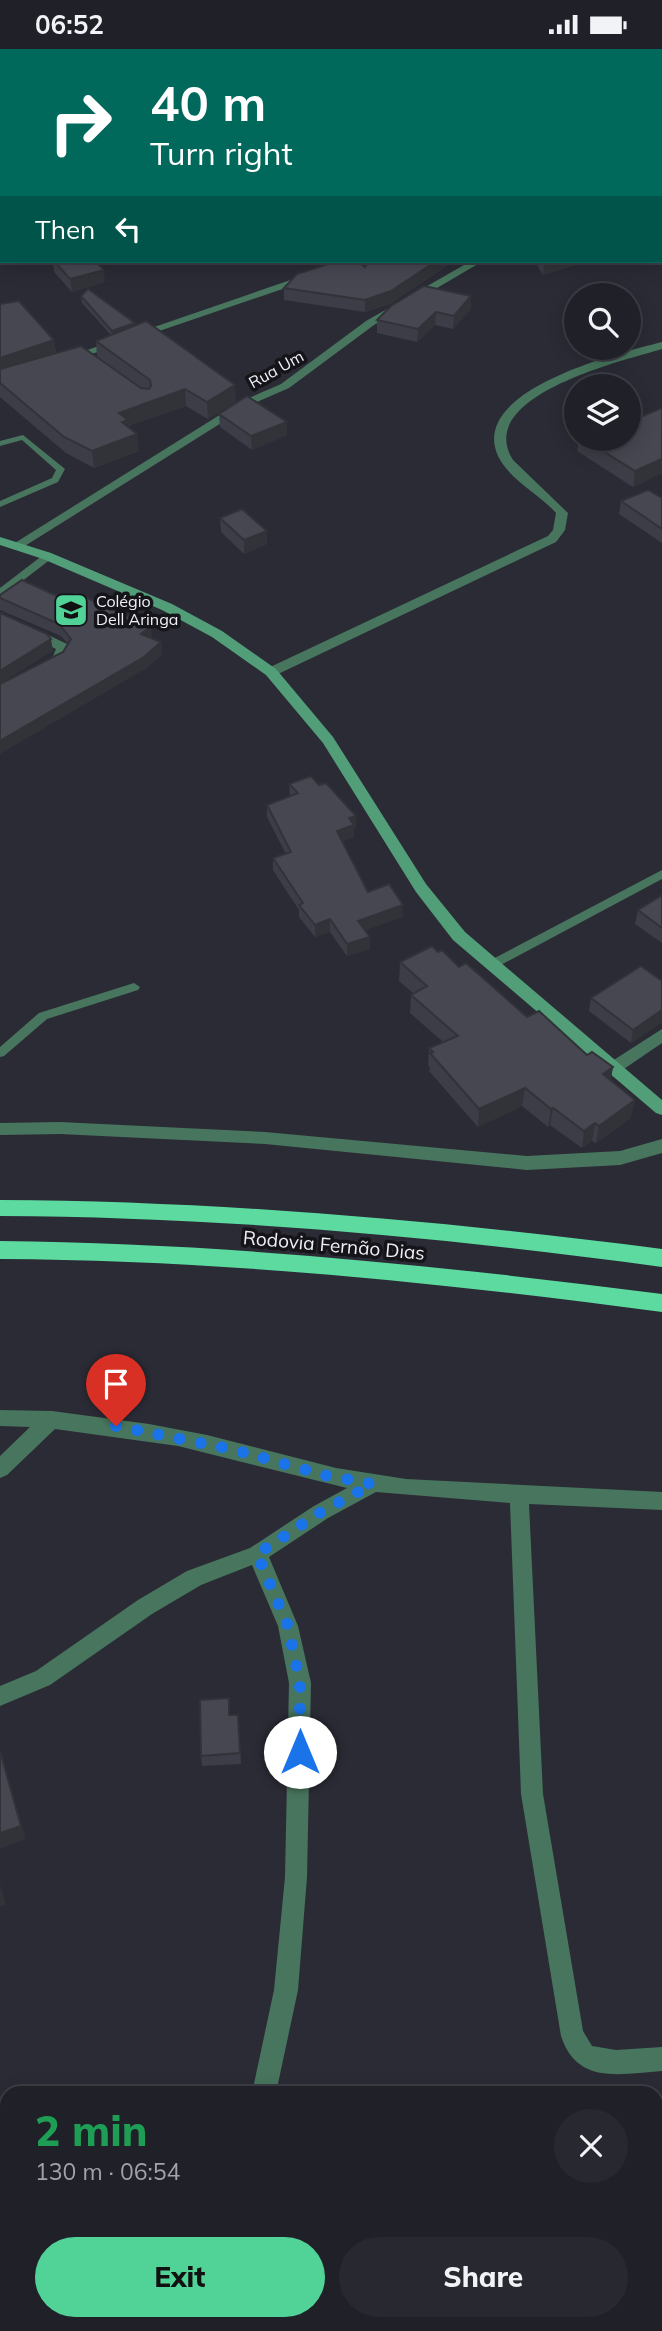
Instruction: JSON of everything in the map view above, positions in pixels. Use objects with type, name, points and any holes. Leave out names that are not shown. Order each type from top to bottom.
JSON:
[{"type":"highway","name":"Rodovia Fernão Dias","points":[[0,1208],[260,1217],[494,1235],[662,1258]]},
{"type":"highway","name":"Rodovia Fernão Dias","points":[[0,1250],[50,1250],[251,1261],[492,1280],[662,1303]]},
{"type":"main road","points":[[0,541],[47,556],[167,607],[217,634],[271,673],[328,740],[421,888],[459,936],[662,1109]]},
{"type":"street","name":"Rua Um","points":[[16,546],[246,403],[295,379],[370,323],[475,263]]},
{"type":"street","points":[[59,362],[86,357],[323,272]]},
{"type":"street","points":[[271,673],[552,539],[559,530],[562,513],[555,503],[524,479],[502,452],[500,430],[505,419],[513,407],[525,398],[566,376],[662,345]]},
{"type":"street","points":[[0,594],[47,556]]},
{"type":"street","points":[[0,616],[62,647],[63,651],[58,659],[35,673]]},
{"type":"street","points":[[612,1069],[662,1035]]},
{"type":"street","points":[[0,1129],[60,1128],[265,1138],[527,1163],[620,1158],[662,1146]]},
{"type":"street","points":[[0,1418],[52,1419],[160,1434],[235,1450],[324,1475],[373,1484],[482,1493],[662,1501]]},
{"type":"street","points":[[0,1469],[52,1419]]},
{"type":"street","points":[[0,1696],[43,1678],[145,1607],[194,1578],[257,1554],[321,1512],[373,1484]]},
{"type":"street","points":[[519,1493],[532,1794],[568,2015],[576,2046],[584,2056],[597,2061],[662,2059]]},
{"type":"street","points":[[257,1554],[288,1626],[300,1683],[296,1877],[286,1990],[265,2086]]},
{"type":"lane","points":[[0,445],[23,437],[61,469],[55,480],[0,503]]},
{"type":"lane","points":[[493,964],[662,874]]},
{"type":"lane","points":[[0,1053],[43,1016],[134,987]]},
{"type":"building","points":[[56,263],[97,263],[104,270],[70,279]]},
{"type":"building","points":[[331,263],[360,263],[365,267],[368,263],[433,263],[391,291],[365,300],[284,288],[297,274]]},
{"type":"building","points":[[424,286],[471,296],[454,316],[436,312],[418,329],[377,320],[391,306]]},
{"type":"building","points":[[88,289],[135,323],[112,331],[81,296]]},
{"type":"building","points":[[19,301],[54,340],[0,358],[0,304]]},
{"type":"building","points":[[146,321],[235,385],[207,402],[185,389],[119,413],[128,420],[122,422],[137,434],[92,451],[64,437],[0,383],[0,369],[81,346],[141,388],[149,389],[150,380],[96,341]]},
{"type":"building","points":[[247,396],[287,422],[251,436],[219,414]]},
{"type":"building","points":[[662,408],[662,459],[635,471],[603,451],[641,451],[641,417]]},
{"type":"building","points":[[648,490],[662,498],[662,529],[621,501]]},
{"type":"building","points":[[242,509],[267,531],[244,540],[220,518]]},
{"type":"building","points":[[22,580],[66,600],[76,593],[151,626],[141,634],[161,642],[144,657],[0,741],[0,684],[63,652],[71,639],[59,624],[0,598],[0,595]]},
{"type":"building","points":[[0,613],[47,634],[51,639],[0,671]]},
{"type":"building","points":[[311,776],[319,785],[326,783],[356,816],[349,818],[354,825],[337,831],[368,892],[389,884],[403,905],[358,921],[370,937],[347,944],[330,919],[315,925],[299,905],[303,903],[273,858],[291,852],[267,805],[298,793],[289,784]]},
{"type":"building","points":[[662,895],[662,928],[638,910]]},
{"type":"building","points":[[432,946],[438,952],[442,950],[459,967],[466,963],[527,1017],[539,1011],[587,1055],[592,1052],[613,1067],[603,1074],[635,1100],[599,1126],[595,1123],[584,1131],[525,1088],[479,1109],[430,1053],[433,1052],[429,1048],[458,1036],[411,995],[427,986],[400,962]]},
{"type":"building","points":[[641,966],[662,981],[662,1010],[633,1030],[591,998]]},
{"type":"building","points":[[229,1698],[229,1715],[238,1715],[240,1753],[201,1756],[200,1700]]},
{"type":"building","points":[[0,1751],[21,1826],[0,1833]]},
{"type":"place","name":"Colégio Dell Aringa","points":[[71,610]]},
{"type":"route","points":[[116,1426],[235,1450],[324,1475],[373,1484],[321,1512],[257,1554],[288,1626],[300,1683],[300,1752]]}]
